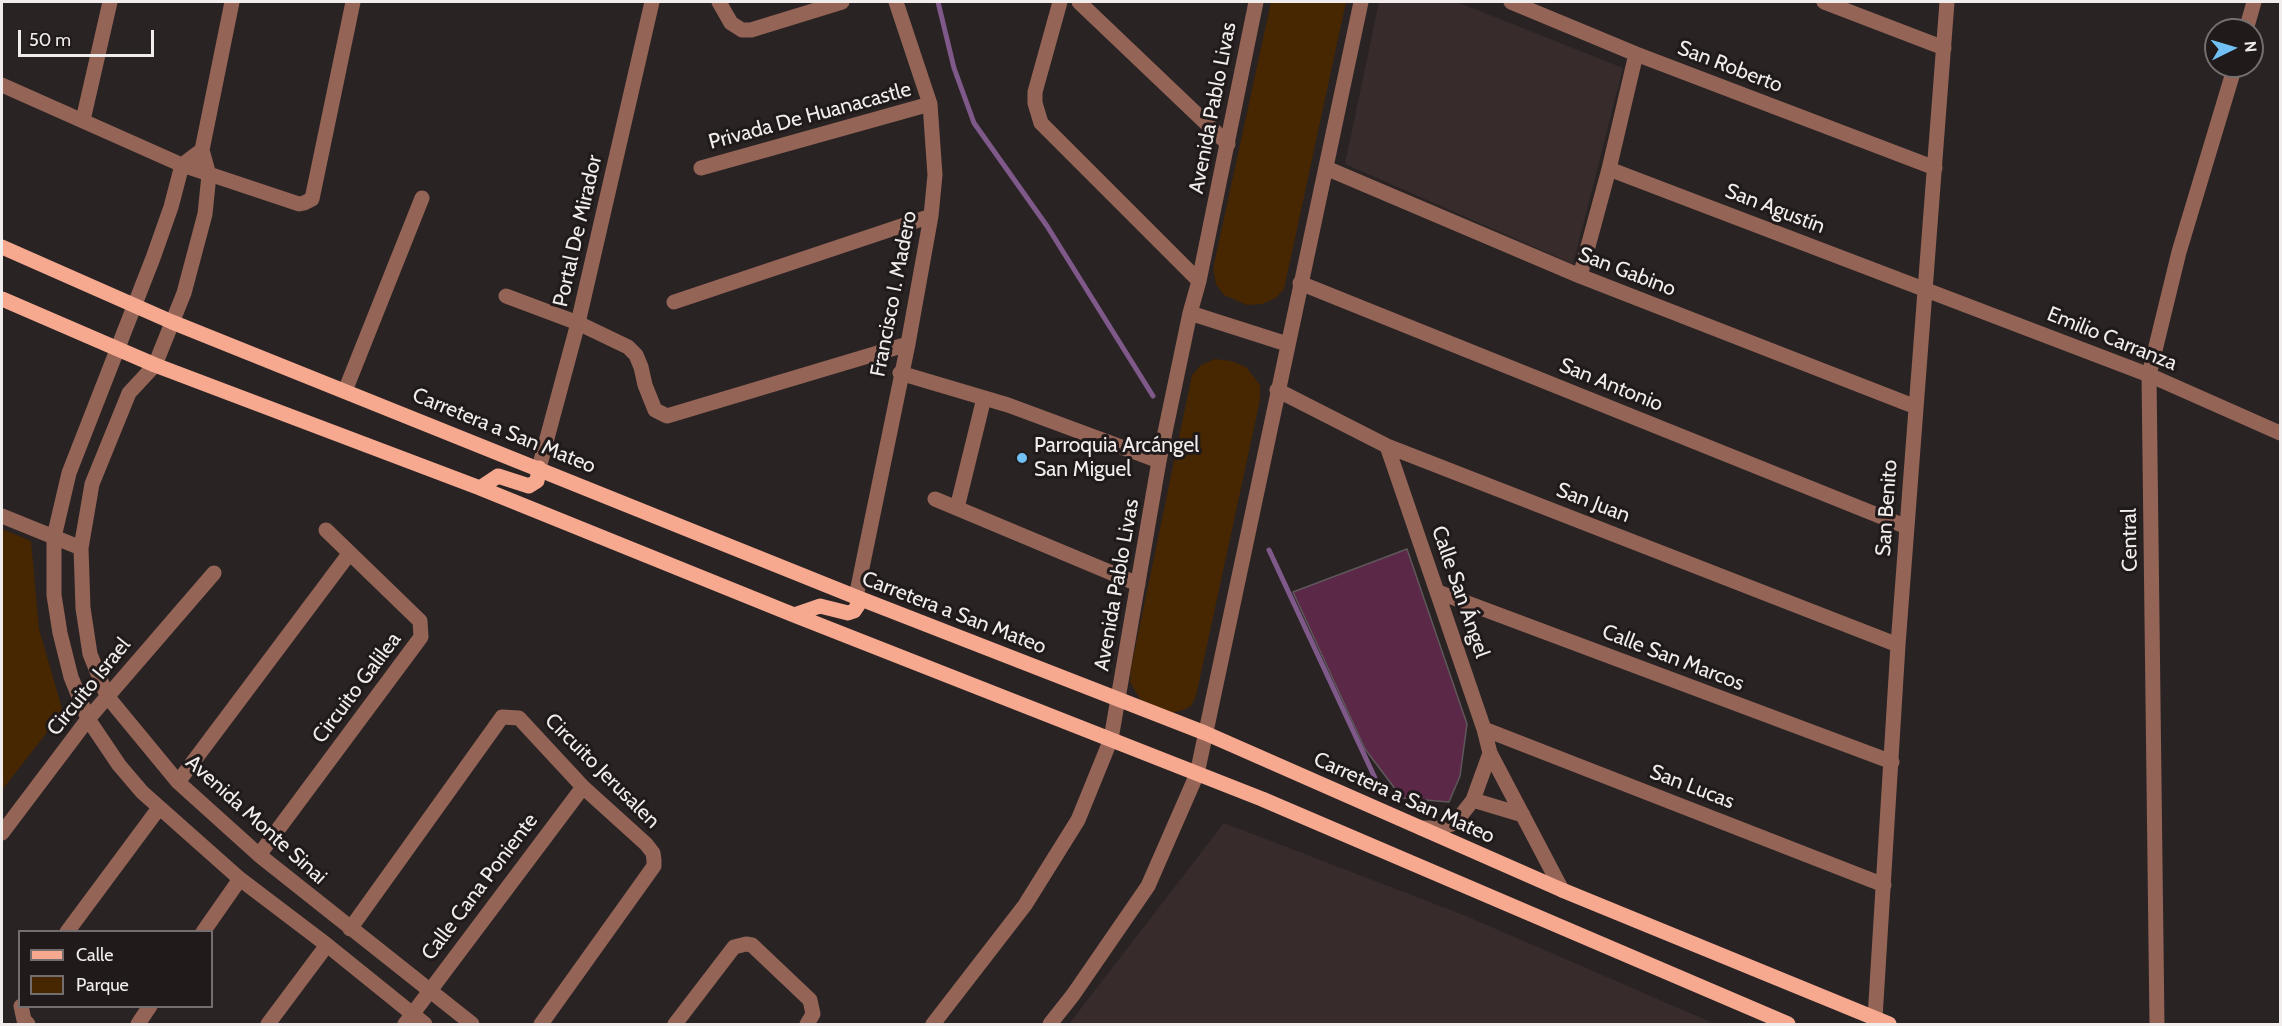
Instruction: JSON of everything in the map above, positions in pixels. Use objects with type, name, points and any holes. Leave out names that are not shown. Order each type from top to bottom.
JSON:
[{"type":"main road","name":"Carretera a San Mateo","points":[[2,248],[172,322],[856,597],[1205,733],[1562,890],[1879,1023]]},
{"type":"main road","points":[[2,299],[155,365],[480,488],[794,615],[1262,799],[1781,1021],[1799,1024]]},
{"type":"main road","points":[[480,488],[498,476],[529,486],[537,481],[539,468]]},
{"type":"main road","points":[[794,615],[820,606],[848,613],[854,611],[858,604],[856,597]]},
{"type":"street","points":[[83,120],[110,2]]},
{"type":"street","points":[[155,365],[184,293],[205,214],[209,175],[202,150],[232,2]]},
{"type":"street","points":[[2,85],[182,165],[299,204],[312,199],[353,2]]},
{"type":"street","name":"Portal De Mirador","points":[[539,468],[578,323],[652,2]]},
{"type":"street","points":[[719,2],[731,23],[742,30],[751,30],[842,2]]},
{"type":"street","name":"Francisco I. Madero","points":[[856,597],[900,373],[908,344],[931,216],[935,175],[930,104],[896,2]]},
{"type":"street","points":[[1060,2],[1035,92],[1038,114],[1046,130],[1199,281]]},
{"type":"street","points":[[1078,2],[1228,144]]},
{"type":"street","points":[[1050,1024],[1148,886],[1197,774],[1361,2]]},
{"type":"street","name":"San Roberto","points":[[1511,2],[1636,54],[1935,168]]},
{"type":"street","points":[[1824,2],[1944,48]]},
{"type":"street","name":"San Benito","points":[[1879,1023],[1884,885],[1898,645],[1947,2]]},
{"type":"street","points":[[2249,18],[2254,2]]},
{"type":"street","name":"Avenida Pablo Livas","points":[[933,1024],[1025,905],[1078,820],[1111,739],[1159,461],[1228,144],[1252,5]]},
{"type":"street","points":[[1580,276],[1609,169],[1636,54]]},
{"type":"street","name":"Central","points":[[2157,1024],[2149,375],[2179,252],[2231,78]]},
{"type":"street","name":"Privada De Huanacastle","points":[[701,168],[930,104]]},
{"type":"street","points":[[202,150],[182,165],[171,207],[119,348],[69,473],[54,537],[54,595],[60,633],[71,677],[88,719],[119,765],[142,792],[240,879],[327,945],[409,1019],[425,1024]]},
{"type":"street","name":"San Gabino","points":[[1326,168],[1580,276],[1916,407]]},
{"type":"street","name":"San Agustín","points":[[1609,169],[1926,289]]},
{"type":"street","points":[[345,391],[422,198]]},
{"type":"street","points":[[674,302],[931,216]]},
{"type":"street","name":"San Antonio","points":[[1300,283],[1906,527]]},
{"type":"street","name":"Emilio Carranza","points":[[1926,289],[2149,375],[2280,433]]},
{"type":"street","points":[[506,296],[578,323],[628,347],[636,355],[655,410],[667,416],[908,344]]},
{"type":"street","points":[[1190,313],[1287,344]]},
{"type":"street","name":"Avenida Monte Sinai","points":[[155,365],[129,393],[96,474],[84,520],[81,548],[83,608],[90,654],[107,696],[178,783],[259,855],[472,1024]]},
{"type":"street","points":[[900,373],[1008,405],[1159,461]]},
{"type":"street","name":"San Juan","points":[[1277,390],[1387,446],[1898,645]]},
{"type":"street","points":[[957,508],[984,398]]},
{"type":"street","name":"Calle San Ángel","points":[[1387,446],[1484,729],[1490,753],[1562,890]]},
{"type":"street","points":[[935,499],[1138,584]]},
{"type":"street","points":[[2,516],[81,548]]},
{"type":"street","name":"Circuito Galilea","points":[[259,855],[422,637],[420,621],[326,530]]},
{"type":"street","points":[[178,783],[350,554]]},
{"type":"street","name":"Circuito Israel","points":[[3,827],[107,696],[214,573]]},
{"type":"street","name":"Calle San Marcos","points":[[1438,592],[1892,762]]},
{"type":"street","name":"Circuito Jerusalen","points":[[350,929],[502,717],[519,718],[583,787],[653,852],[654,866],[541,1024]]},
{"type":"street","name":"San Lucas","points":[[1484,729],[1884,885]]},
{"type":"street","points":[[1419,828],[1439,828],[1455,823],[1473,800],[1490,753]]},
{"type":"street","name":"Calle Cana Poniente","points":[[409,1019],[583,787]]},
{"type":"street","points":[[1473,800],[1523,815]]},
{"type":"street","points":[[68,930],[159,808]]},
{"type":"street","points":[[204,930],[240,879]]},
{"type":"street","points":[[675,1024],[734,947],[746,944],[752,945],[810,1000],[813,1014],[807,1024]]},
{"type":"street","points":[[268,1024],[327,945]]},
{"type":"street","points":[[21,1008],[24,1020],[28,1024]]},
{"type":"street","points":[[138,1024],[149,1008]]},
{"type":"shaded area","points":[[1379,2],[1457,2],[1623,68],[1573,264],[1345,164]]},
{"type":"shaded area","points":[[1224,823],[1466,916],[1715,1024],[1069,1024]]},
{"type":"green space","points":[[1271,2],[1346,2],[1284,289],[1276,298],[1262,304],[1247,305],[1224,295],[1216,284],[1213,269]]},
{"type":"green space","points":[[1215,359],[1231,361],[1246,367],[1260,385],[1260,400],[1196,696],[1191,706],[1172,713],[1140,699],[1130,682],[1131,668],[1192,375],[1201,365]]},
{"type":"green space","points":[[2,529],[31,541],[39,629],[63,712],[2,790]]},
{"type":"building","points":[[1407,549],[1467,724],[1460,776],[1449,802],[1402,798],[1365,749],[1293,592]]},
{"type":"waterway","points":[[938,2],[954,68],[974,123],[1047,226],[1153,396]]},
{"type":"waterway","points":[[1269,550],[1375,778]]},
{"type":"place","name":"Parroquia Arcángel San Miguel","points":[[1022,458]]}]
